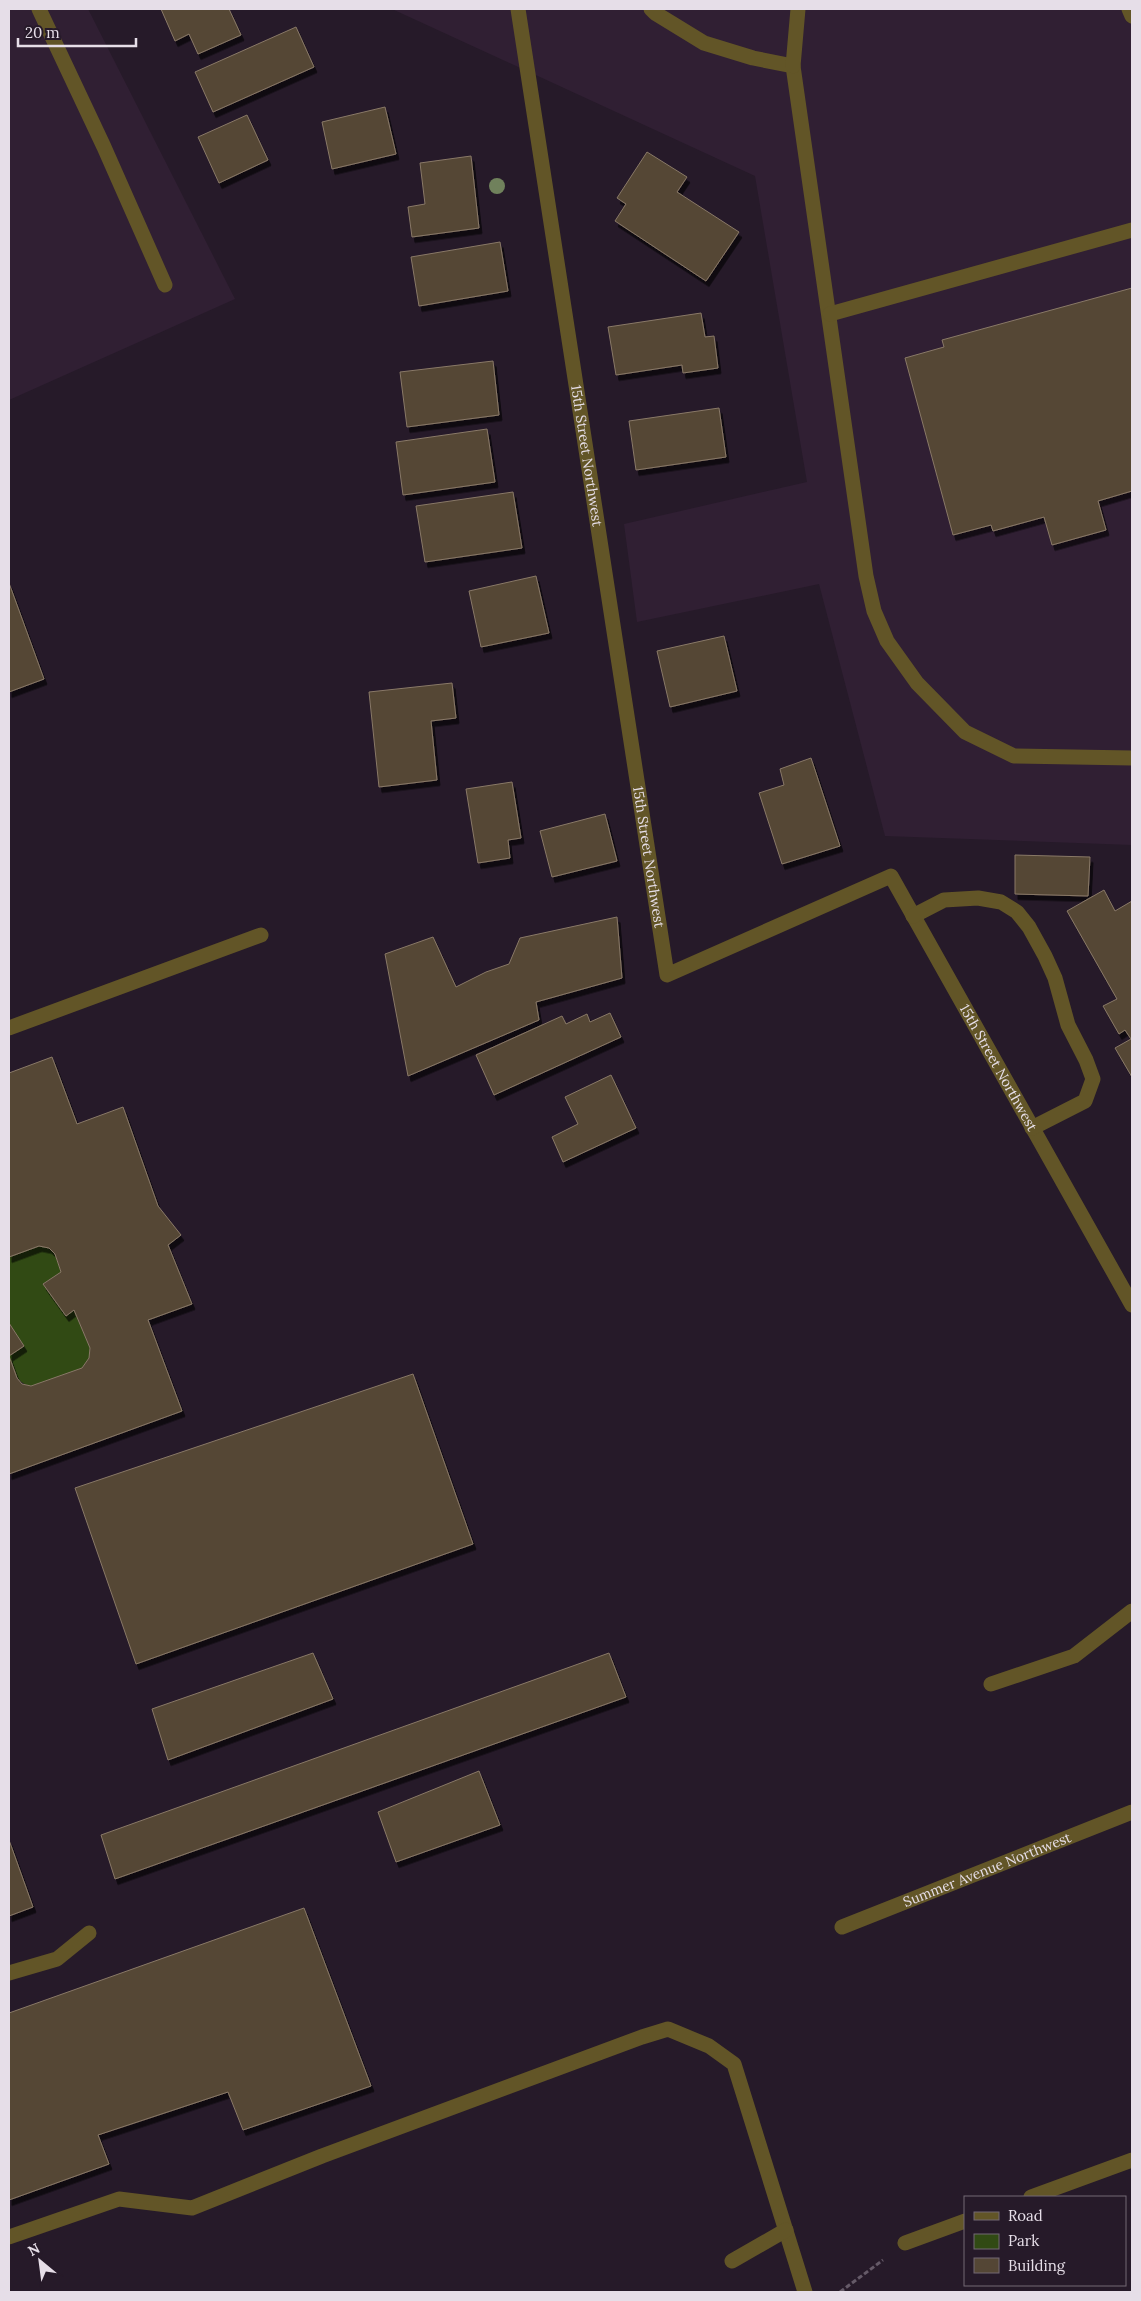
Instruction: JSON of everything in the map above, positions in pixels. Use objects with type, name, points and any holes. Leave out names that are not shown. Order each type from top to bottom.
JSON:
[{"type":"street","points":[[39,9],[104,147],[165,285]]},
{"type":"street","name":"15th Street Northwest","points":[[518,9],[667,975],[891,876],[1132,1305]]},
{"type":"street","points":[[651,9],[704,43],[753,58],[793,66]]},
{"type":"street","points":[[798,9],[793,66],[866,576],[874,611],[887,642],[916,683],[965,732],[1014,756],[1132,758]]},
{"type":"street","points":[[1129,9],[1132,16]]},
{"type":"street","points":[[830,314],[1132,230]]},
{"type":"street","points":[[913,916],[944,900],[978,898],[1001,902],[1017,912],[1029,927],[1055,978],[1068,1025],[1077,1039],[1092,1079],[1085,1101],[1032,1128]]},
{"type":"street","points":[[9,1028],[261,935]]},
{"type":"street","points":[[991,1684],[1074,1656],[1132,1612]]},
{"type":"street","name":"Summer Avenue Northwest","points":[[842,1928],[1132,1812]]},
{"type":"street","points":[[9,1973],[57,1959],[89,1933]]},
{"type":"street","points":[[9,2237],[119,2199],[192,2208],[322,2156],[668,2029],[709,2046],[734,2064],[804,2292]]},
{"type":"street","points":[[1033,2196],[1132,2160]]},
{"type":"street","points":[[905,2243],[964,2222]]},
{"type":"street","points":[[732,2261],[786,2230]]},
{"type":"path","points":[[840,2292],[905,2243]]},
{"type":"shaded area","points":[[9,9],[88,9],[235,299],[9,400]]},
{"type":"shaded area","points":[[392,9],[1132,9],[1132,845],[885,836],[819,584],[637,622],[624,524],[807,482],[755,176]]},
{"type":"green space","points":[[39,1246],[52,1251],[61,1272],[43,1284],[66,1316],[74,1310],[90,1348],[89,1358],[82,1368],[31,1386],[18,1379],[9,1356],[24,1346],[9,1323],[9,1257]]},
{"type":"building","points":[[161,9],[229,9],[241,35],[198,54],[189,34],[175,41]]},
{"type":"building","points":[[296,27],[314,67],[213,112],[195,72]]},
{"type":"building","points":[[385,107],[396,154],[332,169],[322,122]]},
{"type":"building","points":[[247,115],[268,160],[219,183],[198,137]]},
{"type":"building","points":[[647,152],[687,177],[677,192],[739,232],[706,281],[615,221],[626,204],[617,198]]},
{"type":"building","points":[[471,156],[479,228],[412,237],[408,207],[425,204],[420,163]]},
{"type":"building","points":[[500,242],[508,291],[419,306],[411,257]]},
{"type":"building","points":[[1132,288],[1132,491],[1098,501],[1106,530],[1052,545],[1044,517],[993,531],[991,525],[953,535],[905,358],[944,347],[942,340]]},
{"type":"building","points":[[701,313],[705,337],[714,336],[718,368],[683,373],[682,365],[616,375],[608,327]]},
{"type":"building","points":[[493,361],[499,415],[407,427],[400,372]]},
{"type":"building","points":[[719,408],[726,457],[636,470],[629,421]]},
{"type":"building","points":[[487,429],[495,482],[403,495],[396,442]]},
{"type":"building","points":[[513,492],[522,548],[425,562],[416,506]]},
{"type":"building","points":[[536,576],[549,633],[481,647],[469,591]]},
{"type":"building","points":[[9,583],[44,679],[9,692]]},
{"type":"building","points":[[724,636],[737,691],[670,707],[657,651]]},
{"type":"building","points":[[452,683],[456,718],[431,721],[437,780],[379,787],[369,692]]},
{"type":"building","points":[[811,758],[840,846],[782,864],[759,793],[784,785],[780,769]]},
{"type":"building","points":[[512,782],[521,838],[508,840],[510,858],[478,863],[466,789]]},
{"type":"building","points":[[605,814],[617,861],[552,877],[540,831]]},
{"type":"building","points":[[1015,855],[1090,857],[1088,896],[1015,894]]},
{"type":"building","points":[[1104,890],[1115,911],[1132,901],[1132,1077],[1115,1048],[1131,1039],[1125,1030],[1119,1034],[1103,1006],[1117,999],[1067,911]]},
{"type":"building","points":[[617,917],[622,978],[536,1002],[539,1020],[408,1076],[385,954],[433,937],[456,987],[486,972],[509,964],[520,938]]},
{"type":"building","points":[[610,1013],[621,1037],[494,1095],[476,1055],[562,1016],[566,1024],[587,1014],[590,1022]]},
{"type":"building","points":[[52,1057],[77,1124],[123,1107],[158,1206],[181,1235],[168,1245],[192,1304],[148,1320],[182,1411],[9,1474],[9,1356],[17,1378],[22,1384],[31,1386],[82,1368],[89,1358],[90,1348],[74,1310],[66,1316],[43,1284],[61,1272],[55,1254],[49,1248],[39,1246],[9,1257],[9,1073]]},
{"type":"building","points":[[611,1075],[636,1128],[563,1162],[552,1137],[578,1124],[565,1097]]},
{"type":"building","points":[[9,1323],[24,1346],[9,1356]]},
{"type":"building","points":[[413,1374],[473,1544],[136,1664],[75,1488]]},
{"type":"building","points":[[313,1653],[333,1699],[168,1760],[152,1709]]},
{"type":"building","points":[[609,1653],[626,1697],[115,1879],[101,1835]]},
{"type":"building","points":[[479,1771],[500,1825],[396,1862],[378,1812]]},
{"type":"building","points":[[9,1840],[33,1907],[9,1916]]},
{"type":"building","points":[[304,1908],[371,2086],[243,2130],[228,2092],[98,2135],[109,2164],[9,2200],[9,2013]]}]
